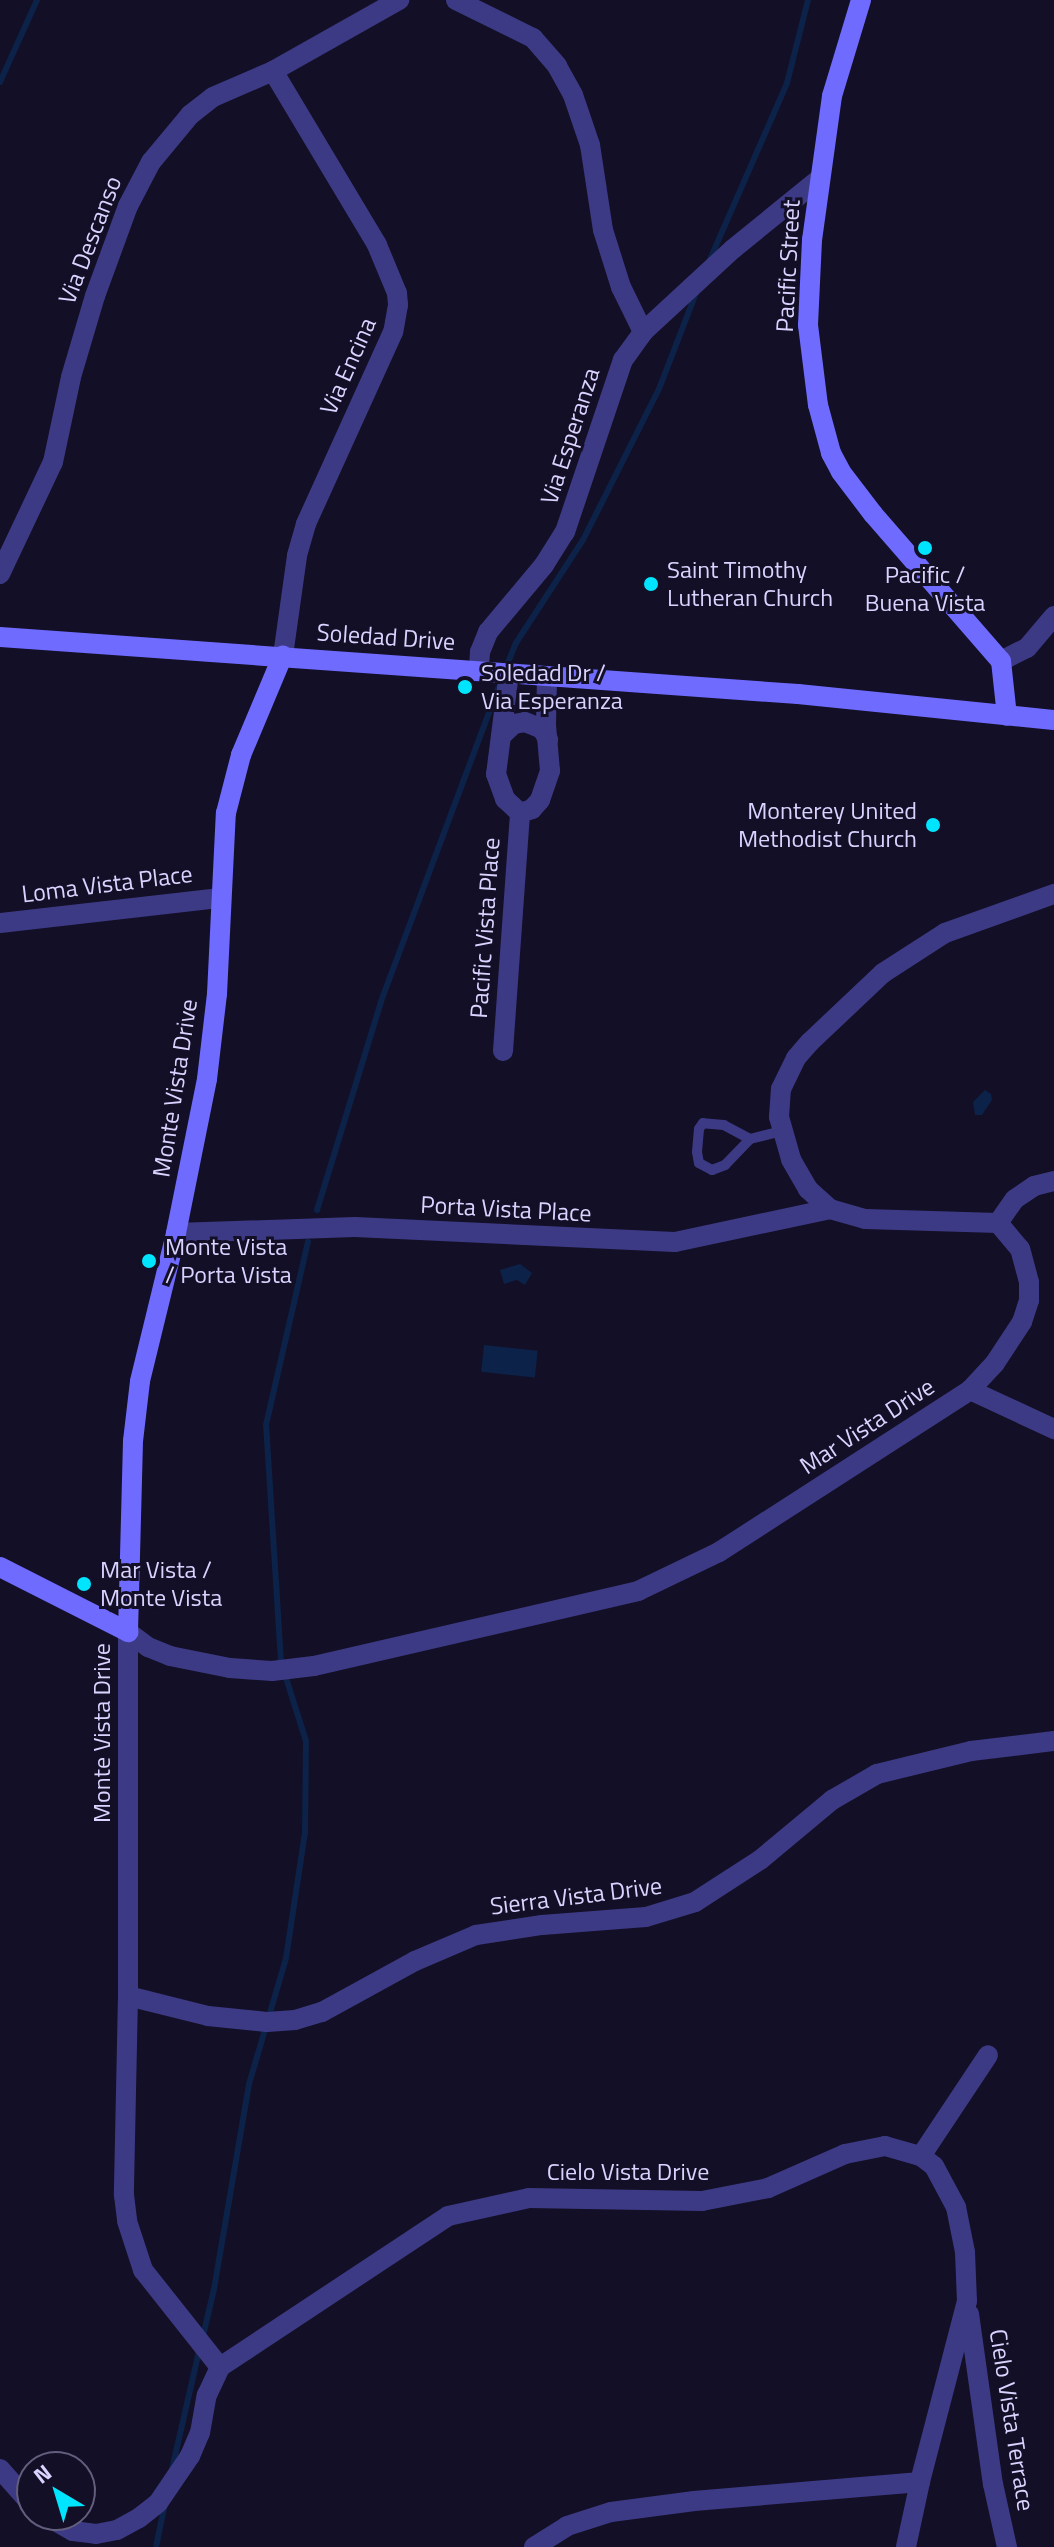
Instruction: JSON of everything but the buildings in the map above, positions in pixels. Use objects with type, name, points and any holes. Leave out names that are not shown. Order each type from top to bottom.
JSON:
[{"type":"street","name":"Via Descanso","points":[[0,574],[61,441],[71,377],[95,296],[138,184],[170,136],[213,97],[273,71],[399,0]]},
{"type":"street","points":[[456,0],[533,38],[557,66],[573,95],[590,145],[603,230],[621,287],[643,332]]},
{"type":"street","name":"Pacific Street","points":[[861,0],[832,96],[819,179],[808,325],[818,405],[831,453],[873,514],[1001,661]]},
{"type":"street","name":"Via Encina","points":[[273,71],[377,245],[397,293],[398,305],[393,332],[306,524],[297,556],[283,655]]},
{"type":"street","name":"Via Esperanza","points":[[479,670],[480,652],[488,632],[544,565],[565,532],[623,360],[643,332],[733,249],[819,179]]},
{"type":"street","points":[[1007,716],[1001,661],[1027,648],[1054,616]]},
{"type":"street","name":"Soledad Drive","points":[[0,637],[798,694],[1054,720]]},
{"type":"street","name":"Monte Vista Drive","points":[[220,2367],[143,2270],[132,2247],[124,2195],[128,1996],[128,1632],[133,1441],[140,1381],[176,1233],[214,1034],[224,831],[232,784],[283,655]]},
{"type":"street","name":"Pacific Vista Place","points":[[503,1051],[520,813],[505,799],[499,787],[496,759],[509,673]]},
{"type":"street","points":[[520,813],[532,809],[545,787],[551,756],[547,676]]},
{"type":"street","points":[[501,736],[514,724],[525,722],[542,729],[548,739]]},
{"type":"street","points":[[1054,894],[945,933],[883,973],[831,1018],[796,1058],[781,1089],[782,1131],[798,1174],[830,1209],[865,1219],[998,1223],[1015,1199],[1034,1186],[1054,1181]]},
{"type":"street","name":"Loma Vista Place","points":[[0,923],[221,898]]},
{"type":"street","name":"Porta Vista Place","points":[[176,1233],[355,1227],[641,1243],[675,1242],[830,1209]]},
{"type":"street","name":"Mar Vista Drive","points":[[0,1567],[170,1656],[230,1668],[272,1671],[314,1666],[626,1594],[675,1576],[719,1552],[970,1390],[1012,1341],[1029,1300],[1023,1258],[1010,1233],[998,1223]]},
{"type":"street","points":[[970,1390],[1054,1429]]},
{"type":"street","name":"Sierra Vista Drive","points":[[128,1996],[208,2016],[267,2022],[309,2016],[360,1993],[415,1961],[476,1935],[542,1925],[646,1917],[695,1902],[760,1860],[832,1800],[877,1774],[971,1751],[1054,1741]]},
{"type":"street","points":[[906,2547],[967,2301],[965,2252],[956,2207],[934,2166],[921,2156],[988,2055]]},
{"type":"street","name":"Cielo Vista Drive","points":[[220,2367],[431,2225],[463,2211],[529,2198],[702,2201],[768,2188],[860,2149],[885,2146],[921,2156]]},
{"type":"street","name":"Cielo Vista Terrace","points":[[967,2301],[993,2484],[1007,2547]]},
{"type":"street","points":[[73,2531],[96,2534],[117,2530],[158,2503],[190,2456],[200,2433],[207,2395],[220,2367]]},
{"type":"street","points":[[0,2469],[16,2487]]},
{"type":"street","points":[[534,2547],[567,2526],[611,2512],[694,2501],[920,2482]]},
{"type":"lane","points":[[750,1139],[724,1125],[703,1123],[699,1129],[699,1163],[712,1170],[725,1165],[750,1139],[782,1131]]},
{"type":"water","points":[[985,1090],[991,1094],[992,1100],[982,1115],[975,1115],[973,1102]]},
{"type":"water","points":[[520,1264],[532,1273],[525,1285],[517,1280],[504,1284],[500,1270]]},
{"type":"water","points":[[484,1345],[538,1351],[535,1377],[481,1372]]},
{"type":"waterway","points":[[0,82],[37,0]]},
{"type":"waterway","points":[[708,264],[787,83],[808,0]]},
{"type":"waterway","points":[[505,670],[516,643],[583,540],[659,389],[696,293]]},
{"type":"waterway","points":[[317,1210],[383,996],[498,688]]},
{"type":"waterway","points":[[203,2336],[249,2084],[286,1958],[305,1833],[306,1741],[281,1662],[266,1425],[308,1242]]},
{"type":"waterway","points":[[172,2469],[200,2347]]},
{"type":"waterway","points":[[156,2547],[165,2503]]},
{"type":"place","name":"Pacific / Buena Vista","points":[[925,548]]},
{"type":"place","name":"Saint Timothy Lutheran Church","points":[[651,584]]},
{"type":"place","name":"Soledad Dr / Via Esperanza","points":[[465,687]]},
{"type":"place","name":"Monterey United Methodist Church","points":[[933,825]]},
{"type":"place","name":"Monte Vista / Porta Vista","points":[[149,1261]]},
{"type":"place","name":"Mar Vista / Monte Vista","points":[[84,1584]]}]
